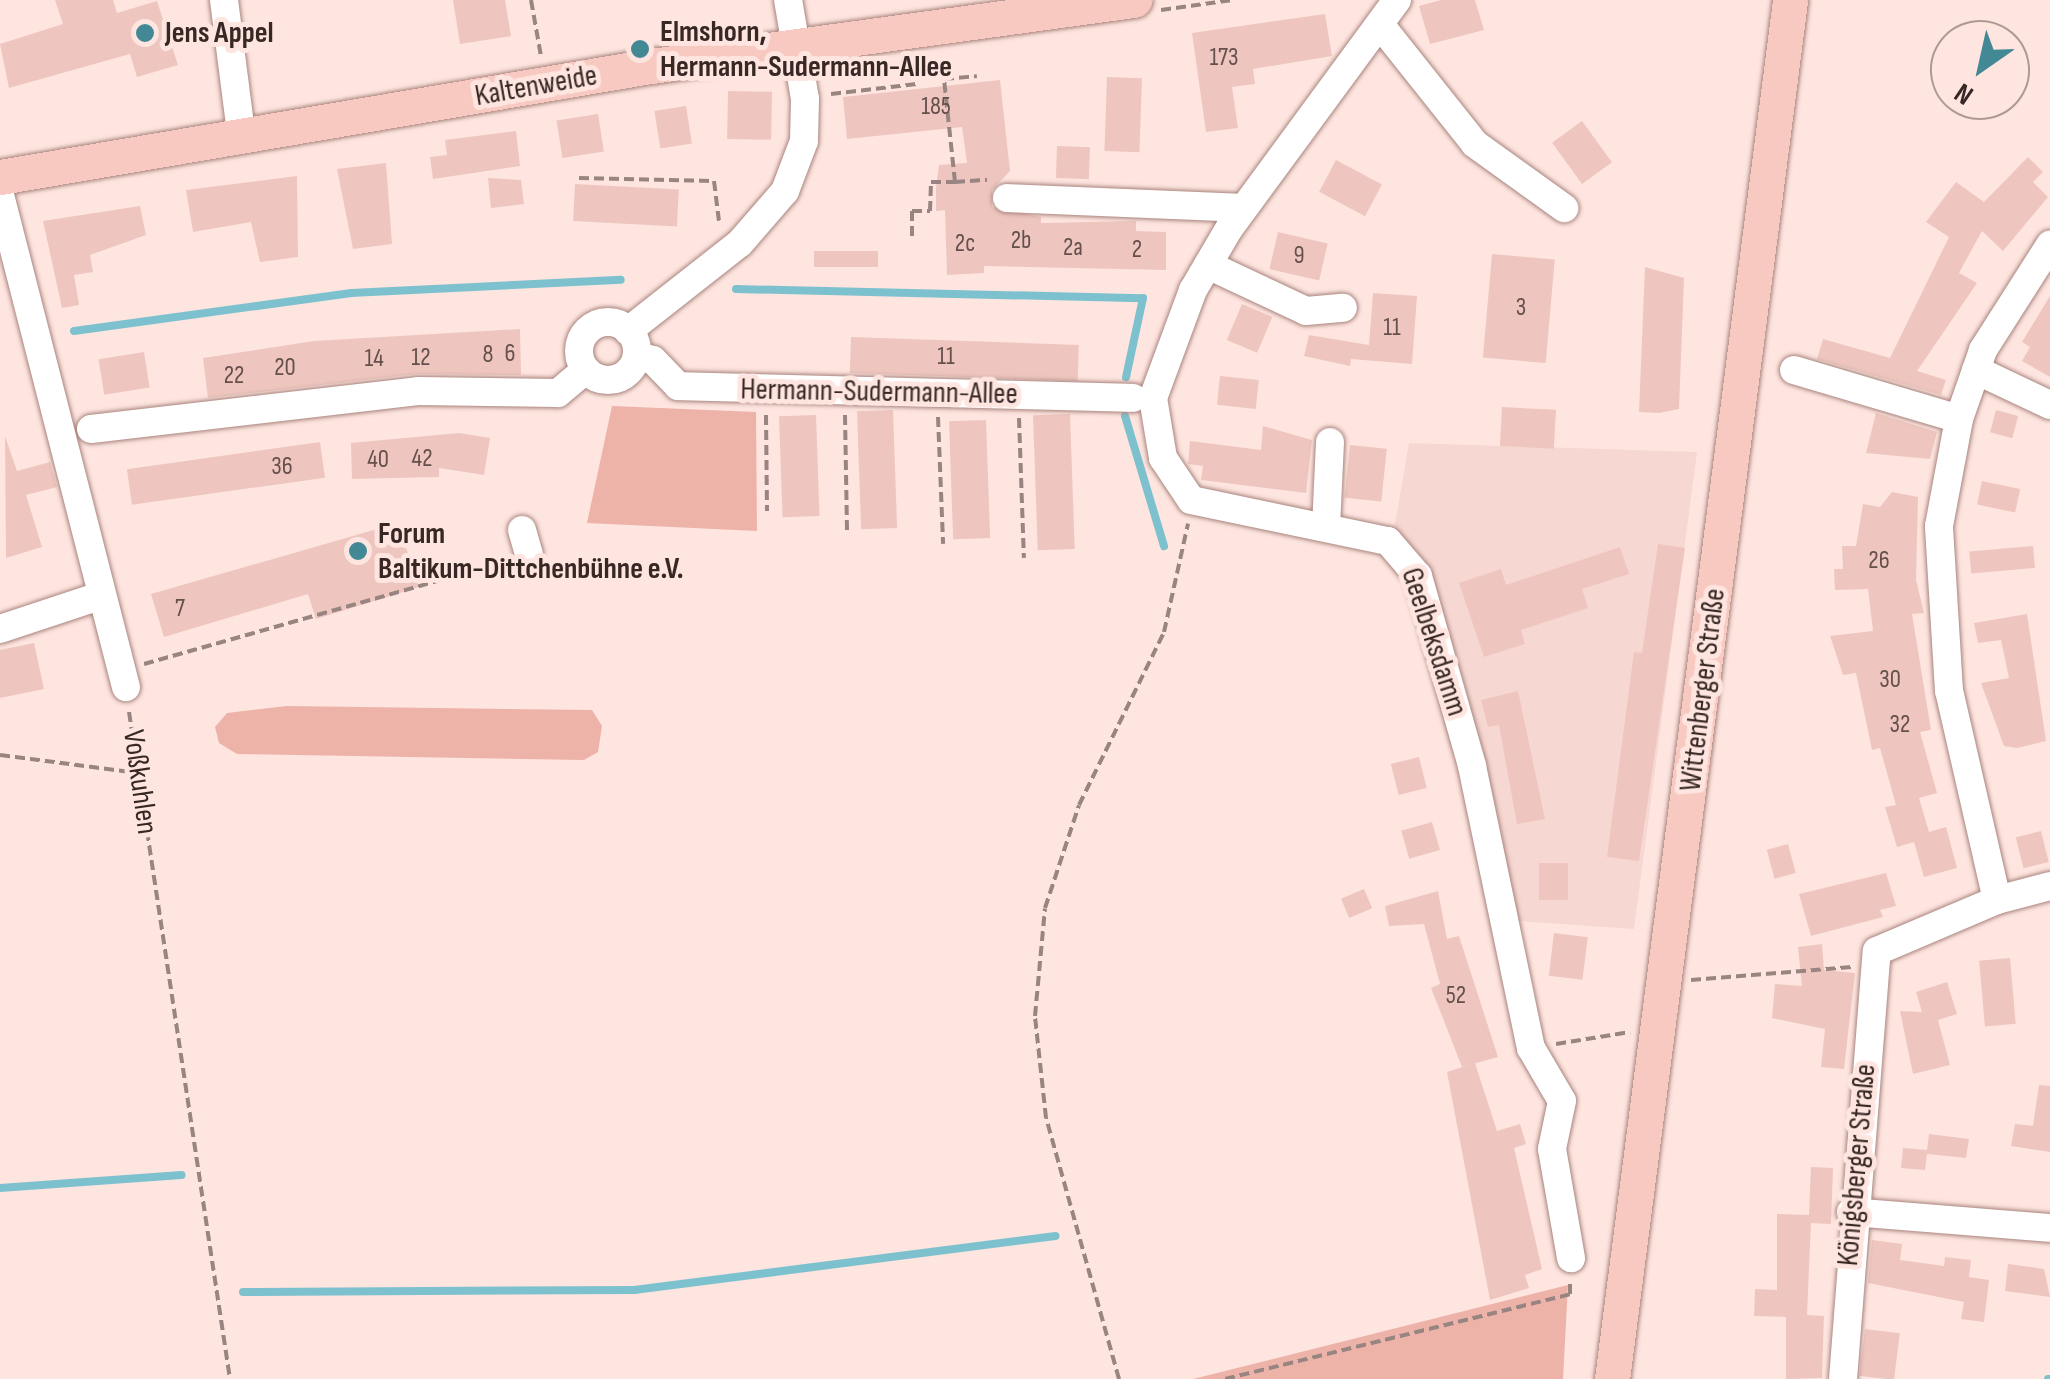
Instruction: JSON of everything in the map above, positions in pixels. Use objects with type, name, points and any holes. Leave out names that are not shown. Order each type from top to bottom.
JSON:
[{"type":"main road","name":"Kaltenweide","points":[[0,177],[241,133],[1088,3],[1134,0]]},
{"type":"main road","name":"Wittenberger Straße","points":[[1612,1379],[1790,0]]},
{"type":"street","points":[[224,0],[241,133]]},
{"type":"street","points":[[632,344],[604,322],[588,330],[579,354],[586,370],[601,380],[620,378],[632,344],[740,242],[785,191],[804,141],[798,49],[788,0]]},
{"type":"street","points":[[1191,500],[1163,458],[1154,398],[1208,265],[1243,208],[1382,27],[1397,0]]},
{"type":"street","points":[[1382,27],[1475,144],[1564,208]]},
{"type":"street","points":[[997,189],[1243,208]]},
{"type":"street","points":[[0,195],[123,679]]},
{"type":"street","points":[[1996,900],[1949,690],[1939,526],[1959,418],[1976,370],[2050,245]]},
{"type":"street","points":[[1208,265],[1306,311],[1344,308]]},
{"type":"street","name":"Hermann-Sudermann-Allee","points":[[632,344],[678,386],[1133,398]]},
{"type":"street","points":[[91,429],[401,393],[558,393],[586,370]]},
{"type":"street","points":[[1794,370],[1959,418]]},
{"type":"street","points":[[1976,370],[2050,405]]},
{"type":"street","points":[[1326,527],[1330,442]]},
{"type":"street","name":"Geelbeksdamm","points":[[1191,500],[1241,516],[1326,527],[1388,541],[1418,576],[1472,766],[1531,1048],[1562,1102],[1552,1150],[1571,1258]]},
{"type":"street","points":[[0,629],[100,596]]},
{"type":"street","points":[[1876,958],[1996,900],[2050,886]]},
{"type":"street","name":"Königsberger Straße","points":[[1843,1379],[1851,1212],[1876,958]]},
{"type":"street","points":[[1851,1212],[2050,1228]]},
{"type":"path","points":[[531,0],[546,86]]},
{"type":"path","points":[[955,182],[944,79],[976,76]]},
{"type":"path","points":[[821,96],[916,84]]},
{"type":"path","points":[[579,178],[714,181],[720,221]]},
{"type":"path","points":[[912,236],[912,211],[930,211],[931,182],[997,189]]},
{"type":"path","points":[[766,390],[767,511]]},
{"type":"path","points":[[844,390],[847,530]]},
{"type":"path","points":[[937,392],[944,544]]},
{"type":"path","points":[[1018,394],[1024,558]]},
{"type":"path","points":[[1119,1379],[1046,1118],[1036,1016],[1044,908],[1079,805],[1164,632],[1183,570],[1191,500]]},
{"type":"path","points":[[123,679],[288,630],[526,542]]},
{"type":"path","name":"Voßkuhlen","points":[[123,679],[230,1379]]},
{"type":"path","points":[[0,755],[138,773]]},
{"type":"path","points":[[1666,982],[1876,958]]},
{"type":"path","points":[[1531,1048],[1635,1031]]},
{"type":"path","points":[[1226,1379],[1570,1294],[1571,1258]]},
{"type":"shaded area","points":[[612,406],[756,412],[757,531],[587,523]]},
{"type":"shaded area","points":[[1409,443],[1697,452],[1634,929],[1517,921],[1431,569],[1394,530]]},
{"type":"shaded area","points":[[287,706],[592,710],[602,726],[598,752],[584,760],[237,754],[219,743],[215,727],[227,713]]},
{"type":"shaded area","points":[[1568,1285],[1563,1379],[1193,1379]]},
{"type":"building","points":[[55,0],[113,0],[117,13],[157,1],[178,65],[137,77],[130,54],[9,88],[0,44],[63,24]]},
{"type":"building","points":[[453,0],[505,0],[511,36],[460,44]]},
{"type":"building","points":[[1441,0],[1475,0],[1484,30],[1430,44],[1419,6]]},
{"type":"building","points":[[1325,14],[1332,56],[1253,69],[1255,84],[1232,87],[1238,128],[1206,132],[1192,33]]},
{"type":"building","points":[[1107,77],[1142,78],[1139,152],[1104,151]]},
{"type":"building","points":[[1000,80],[1010,171],[992,190],[992,207],[1041,217],[1041,223],[1136,221],[1136,231],[1166,232],[1166,270],[984,266],[984,273],[947,275],[945,210],[936,211],[936,188],[939,165],[967,163],[962,127],[847,139],[843,97]]},
{"type":"building","points":[[728,91],[772,92],[771,140],[727,139]]},
{"type":"building","points":[[686,106],[692,144],[660,149],[654,111]]},
{"type":"building","points":[[598,114],[604,152],[562,158],[557,121]]},
{"type":"building","points":[[1582,121],[1612,162],[1582,184],[1552,143]]},
{"type":"building","points":[[516,131],[520,166],[433,179],[430,157],[447,155],[445,140]]},
{"type":"building","points":[[1057,146],[1090,147],[1089,179],[1056,178]]},
{"type":"building","points":[[2028,157],[2043,172],[2033,182],[2048,197],[2003,251],[1982,231],[1959,273],[1977,283],[1917,371],[1946,380],[1941,395],[1817,359],[1823,339],[1890,358],[1949,237],[1926,222],[1956,182],[1984,202]]},
{"type":"building","points":[[1336,160],[1382,184],[1365,216],[1319,192]]},
{"type":"building","points":[[386,163],[392,244],[353,249],[337,169]]},
{"type":"building","points":[[297,176],[298,257],[260,262],[251,222],[193,232],[186,190]]},
{"type":"building","points":[[488,178],[521,180],[524,204],[491,208]]},
{"type":"building","points":[[575,184],[679,189],[677,226],[573,221]]},
{"type":"building","points":[[140,206],[146,235],[90,255],[93,272],[74,275],[79,305],[62,308],[43,221]]},
{"type":"building","points":[[1278,232],[1328,243],[1319,280],[1269,269]]},
{"type":"building","points":[[814,251],[878,251],[878,267],[814,267]]},
{"type":"building","points":[[1492,254],[1555,259],[1546,363],[1483,358]]},
{"type":"building","points":[[1645,267],[1684,278],[1679,409],[1659,413],[1639,412]]},
{"type":"building","points":[[1373,293],[1417,296],[1412,364],[1351,359],[1350,366],[1304,356],[1309,335],[1369,345]]},
{"type":"building","points":[[2050,296],[2050,377],[2022,361],[2030,347],[2022,342]]},
{"type":"building","points":[[1242,304],[1272,317],[1257,353],[1227,340]]},
{"type":"building","points":[[520,329],[521,375],[416,374],[208,398],[203,358],[314,341]]},
{"type":"building","points":[[851,337],[1079,345],[1078,381],[850,373]]},
{"type":"building","points":[[144,352],[150,388],[104,395],[99,359]]},
{"type":"building","points":[[1220,376],[1259,380],[1256,409],[1217,405]]},
{"type":"building","points":[[1502,407],[1556,410],[1554,449],[1500,446]]},
{"type":"building","points":[[893,410],[897,528],[861,529],[857,411]]},
{"type":"building","points":[[1996,410],[2018,416],[2012,438],[1990,432]]},
{"type":"building","points":[[1876,413],[1937,432],[1930,459],[1866,453]]},
{"type":"building","points":[[1070,414],[1075,549],[1038,550],[1033,415]]},
{"type":"building","points":[[816,415],[820,516],[783,517],[779,416]]},
{"type":"building","points":[[986,420],[990,538],[953,539],[949,421]]},
{"type":"building","points":[[1263,426],[1312,440],[1306,493],[1201,480],[1203,466],[1188,464],[1190,441],[1261,450]]},
{"type":"building","points":[[459,433],[490,438],[484,475],[439,468],[439,477],[352,479],[351,443]]},
{"type":"building","points":[[5,436],[17,471],[50,462],[57,487],[26,495],[42,547],[6,558]]},
{"type":"building","points":[[320,442],[325,478],[132,505],[127,469]]},
{"type":"building","points":[[1350,445],[1387,449],[1381,502],[1344,498]]},
{"type":"building","points":[[1982,481],[2020,489],[2015,513],[1977,504]]},
{"type":"building","points":[[1892,492],[1918,497],[1916,580],[1924,613],[1912,614],[1931,730],[1920,732],[1937,793],[1919,798],[1929,832],[1946,827],[1957,868],[1924,877],[1914,842],[1897,847],[1885,807],[1896,805],[1880,748],[1872,750],[1856,673],[1843,675],[1830,636],[1873,631],[1868,589],[1835,590],[1834,569],[1843,569],[1842,546],[1856,546],[1863,504],[1880,507]]},
{"type":"building","name":"Forum Baltikum-Dittchenbühne e.V.","points":[[398,523],[419,587],[316,619],[308,594],[164,637],[151,594]]},
{"type":"building","points":[[1658,544],[1685,548],[1639,861],[1607,857],[1634,652],[1642,653]]},
{"type":"building","points":[[2033,546],[2035,568],[1971,573],[1969,552]]},
{"type":"building","points":[[1620,547],[1629,574],[1582,589],[1588,608],[1521,630],[1525,644],[1484,657],[1459,583],[1501,569],[1506,585]]},
{"type":"building","points":[[2027,614],[2046,741],[2017,748],[2004,746],[1981,683],[2009,678],[2001,640],[1978,643],[1974,623]]},
{"type":"building","points":[[34,643],[44,689],[0,698],[0,650]]},
{"type":"building","points":[[1518,691],[1545,819],[1517,824],[1499,725],[1488,727],[1481,700]]},
{"type":"building","points":[[1419,757],[1427,788],[1399,795],[1391,764]]},
{"type":"building","points":[[1432,822],[1440,850],[1409,859],[1401,831]]},
{"type":"building","points":[[2041,831],[2049,862],[2024,868],[2016,837]]},
{"type":"building","points":[[1788,844],[1796,873],[1775,879],[1767,850]]},
{"type":"building","points":[[1539,863],[1568,863],[1568,900],[1539,900]]},
{"type":"building","points":[[1886,873],[1896,906],[1880,910],[1883,917],[1811,936],[1799,894]]},
{"type":"building","points":[[1364,889],[1372,908],[1349,918],[1341,899]]},
{"type":"building","points":[[1438,891],[1447,939],[1459,936],[1498,1057],[1462,1067],[1431,988],[1440,984],[1424,924],[1389,926],[1385,906]]},
{"type":"building","points":[[1554,933],[1588,937],[1583,980],[1549,976]]},
{"type":"building","points":[[1822,944],[1824,970],[1855,973],[1844,1069],[1821,1067],[1825,1029],[1772,1018],[1775,984],[1802,986],[1798,947]]},
{"type":"building","points":[[2010,958],[2016,1024],[1985,1026],[1979,961]]},
{"type":"building","points":[[1947,982],[1957,1014],[1938,1020],[1950,1065],[1913,1074],[1900,1011],[1922,1012],[1916,992]]},
{"type":"building","points":[[1475,1063],[1497,1131],[1520,1124],[1526,1144],[1514,1148],[1542,1269],[1525,1275],[1529,1288],[1490,1300],[1447,1072]]},
{"type":"building","points":[[2039,1085],[2050,1086],[2050,1152],[2011,1146],[2015,1124],[2033,1126]]},
{"type":"building","points":[[1929,1134],[1969,1139],[1966,1158],[1927,1154],[1925,1170],[1901,1168],[1903,1148],[1927,1150]]},
{"type":"building","points":[[1811,1167],[1833,1168],[1831,1224],[1811,1223],[1807,1315],[1824,1316],[1822,1378],[1786,1379],[1786,1317],[1754,1316],[1755,1289],[1777,1290],[1777,1214],[1809,1215]]},
{"type":"building","points":[[1872,1240],[1902,1244],[1900,1260],[1944,1266],[1945,1257],[1971,1260],[1969,1277],[1989,1280],[1984,1322],[1961,1319],[1964,1302],[1868,1283]]},
{"type":"building","points":[[2008,1264],[2044,1269],[2050,1297],[2005,1291]]},
{"type":"building","points":[[1865,1329],[1900,1333],[1894,1379],[1859,1376]]},
{"type":"waterway","points":[[74,331],[351,293],[621,280]]},
{"type":"waterway","points":[[736,289],[1143,298],[1126,377]]},
{"type":"waterway","points":[[1125,416],[1164,546]]},
{"type":"waterway","points":[[0,1188],[182,1175]]},
{"type":"waterway","points":[[243,1292],[634,1290],[1056,1236]]},
{"type":"place","name":"Jens Appel","points":[[145,33]]},
{"type":"place","name":"Elmshorn, Hermann-Sudermann-Allee","points":[[640,49]]},
{"type":"place","name":"Forum Baltikum-Dittchenbühne e.V.","points":[[358,551]]}]
